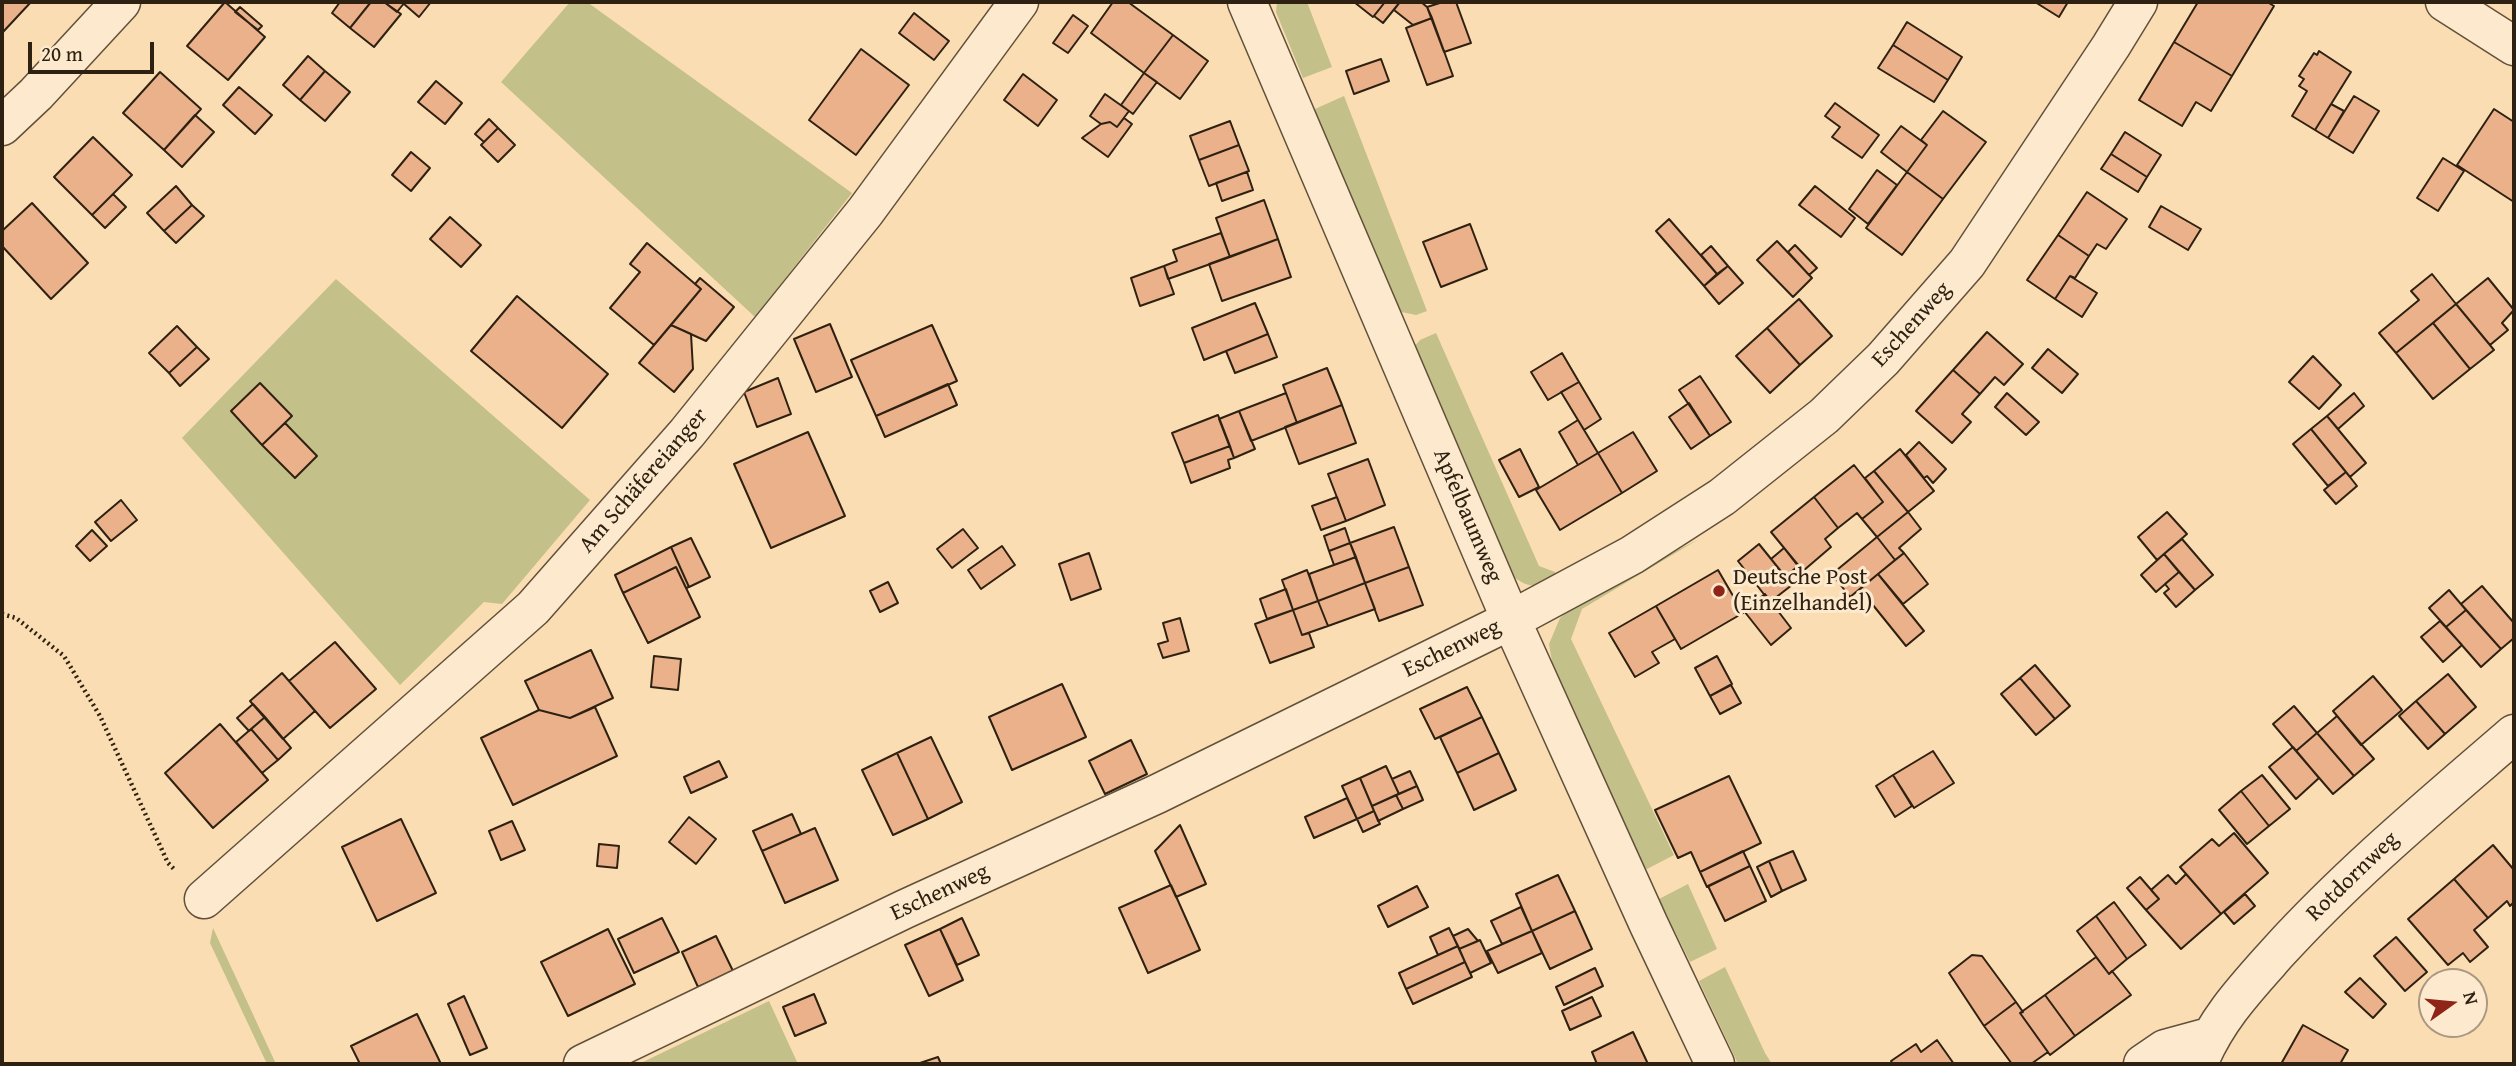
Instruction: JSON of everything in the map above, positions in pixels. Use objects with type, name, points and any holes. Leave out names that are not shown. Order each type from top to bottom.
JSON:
[{"type":"street","points":[[2,127],[121,2]]},
{"type":"street","name":"Am Schäfereianger","points":[[204,899],[533,608],[687,433],[814,276],[865,212],[1019,2]]},
{"type":"street","name":"Apfelbaumweg","points":[[1247,2],[1511,620],[1715,1064]]},
{"type":"street","name":"Eschenweg","points":[[583,1064],[905,909],[1157,794],[1511,620],[1632,555],[1722,497],[1824,416],[1883,359],[1967,263],[2138,2]]},
{"type":"street","points":[[2445,2],[2514,46]]},
{"type":"street","name":"Rotdornweg","points":[[2143,1064],[2165,1049],[2204,1051],[2234,1001],[2300,928],[2386,844],[2514,734]]},
{"type":"path","points":[[2,614],[16,618],[64,656],[100,716],[169,863],[204,899]]},
{"type":"shaded area","points":[[570,2],[587,2],[852,193],[755,317],[501,82]]},
{"type":"shaded area","points":[[1277,2],[1307,2],[1332,67],[1303,78],[1276,12]]},
{"type":"shaded area","points":[[1344,96],[1427,311],[1416,315],[1392,310],[1317,127],[1315,109]]},
{"type":"shaded area","points":[[336,279],[590,500],[502,604],[484,602],[400,685],[182,438]]},
{"type":"shaded area","points":[[1436,333],[1539,566],[1555,572],[1559,580],[1542,585],[1529,585],[1502,569],[1414,347],[1420,340]]},
{"type":"shaded area","points":[[1699,539],[1582,609],[1571,639],[1674,855],[1645,870],[1554,674],[1549,644],[1560,618],[1578,602]]},
{"type":"shaded area","points":[[1688,884],[1717,949],[1690,962],[1659,899]]},
{"type":"shaded area","points":[[213,928],[276,1064],[267,1064],[210,943]]},
{"type":"shaded area","points":[[1725,967],[1772,1064],[1738,1064],[1699,981]]},
{"type":"shaded area","points":[[769,1001],[798,1064],[639,1064]]},
{"type":"building","points":[[2,2],[31,2],[3,32],[2,30]]},
{"type":"building","points":[[225,2],[265,37],[228,80],[187,46]]},
{"type":"building","points":[[340,2],[371,2],[350,28],[332,13]]},
{"type":"building","points":[[371,2],[384,2],[401,14],[374,47],[350,28]]},
{"type":"building","points":[[384,2],[405,2],[397,12]]},
{"type":"building","points":[[405,2],[431,2],[419,17]]},
{"type":"building","points":[[1113,2],[1128,2],[1173,35],[1144,73],[1091,33]]},
{"type":"building","points":[[1354,2],[1385,2],[1373,17]]},
{"type":"building","points":[[1385,2],[1400,2],[1383,23],[1374,16]]},
{"type":"building","points":[[1400,2],[1421,2],[1427,7],[1432,18],[1413,25],[1394,10]]},
{"type":"building","points":[[1443,2],[1456,2],[1471,43],[1444,52],[1427,7]]},
{"type":"building","points":[[2035,2],[2068,2],[2059,17]]},
{"type":"building","points":[[2198,2],[2267,2],[2274,6],[2232,76],[2174,42]]},
{"type":"building","points":[[240,7],[262,26],[258,30],[235,12]]},
{"type":"building","points":[[914,13],[949,41],[934,60],[899,33]]},
{"type":"building","points":[[1073,15],[1088,26],[1068,53],[1053,43]]},
{"type":"building","points":[[1432,18],[1453,76],[1427,85],[1406,28]]},
{"type":"building","points":[[1907,22],[1962,57],[1948,80],[1893,45]]},
{"type":"building","points":[[1173,35],[1208,61],[1180,99],[1144,73]]},
{"type":"building","points":[[2174,42],[2232,76],[2211,111],[2196,102],[2182,126],[2139,100]]},
{"type":"building","points":[[1893,45],[1948,80],[1934,102],[1878,68]]},
{"type":"building","points":[[861,49],[909,85],[856,155],[809,120]]},
{"type":"building","points":[[2319,51],[2351,72],[2315,130],[2292,116],[2307,91],[2299,86],[2304,79],[2299,76],[2314,53],[2317,55]]},
{"type":"building","points":[[308,56],[325,71],[300,100],[283,85]]},
{"type":"building","points":[[1381,59],[1389,81],[1354,94],[1346,71]]},
{"type":"building","points":[[325,71],[350,92],[325,121],[300,100]]},
{"type":"building","points":[[160,72],[201,109],[164,150],[123,113]]},
{"type":"building","points":[[1144,73],[1157,82],[1133,114],[1121,105]]},
{"type":"building","points":[[1023,74],[1057,100],[1038,126],[1004,100]]},
{"type":"building","points":[[436,81],[462,103],[445,124],[418,102]]},
{"type":"building","points":[[239,87],[272,115],[255,134],[223,105]]},
{"type":"building","points":[[1105,94],[1129,111],[1117,127],[1110,122],[1101,124],[1090,116]]},
{"type":"building","points":[[2354,96],[2379,111],[2353,153],[2328,138]]},
{"type":"building","points":[[1835,103],[1879,135],[1862,158],[1832,137],[1840,127],[1825,116]]},
{"type":"building","points":[[2331,104],[2344,111],[2328,138],[2315,130]]},
{"type":"building","points":[[2494,109],[2514,122],[2514,202],[2457,165]]},
{"type":"building","points":[[1943,111],[1986,142],[1943,199],[1907,172],[1927,145],[1921,140]]},
{"type":"building","points":[[195,115],[214,132],[182,167],[164,150]]},
{"type":"building","points":[[1124,118],[1132,124],[1108,157],[1082,138],[1101,124],[1110,122],[1117,127]]},
{"type":"building","points":[[489,119],[498,128],[484,142],[475,134]]},
{"type":"building","points":[[1230,121],[1239,145],[1199,160],[1190,136]]},
{"type":"building","points":[[1901,126],[1927,145],[1907,172],[1881,152]]},
{"type":"building","points":[[498,128],[515,145],[498,162],[481,145]]},
{"type":"building","points":[[2125,132],[2161,155],[2147,177],[2111,154]]},
{"type":"building","points":[[93,137],[132,175],[92,215],[54,177]]},
{"type":"building","points":[[1239,145],[1249,171],[1209,186],[1199,160]]},
{"type":"building","points":[[411,152],[430,168],[411,191],[392,175]]},
{"type":"building","points":[[2111,154],[2147,177],[2138,192],[2101,169]]},
{"type":"building","points":[[2443,158],[2464,171],[2438,211],[2417,198]]},
{"type":"building","points":[[1877,170],[1897,185],[1868,224],[1849,209]]},
{"type":"building","points":[[1247,172],[1253,190],[1222,201],[1216,183]]},
{"type":"building","points":[[1907,172],[1943,199],[1902,255],[1866,228]]},
{"type":"building","points":[[176,186],[192,205],[164,231],[147,213]]},
{"type":"building","points":[[1815,186],[1855,218],[1841,237],[1799,205]]},
{"type":"building","points":[[2087,192],[2127,219],[2106,249],[2097,244],[2089,256],[2058,235]]},
{"type":"building","points":[[113,194],[126,207],[105,228],[92,215]]},
{"type":"building","points":[[1264,200],[1278,239],[1230,257],[1216,218]]},
{"type":"building","points":[[32,203],[88,263],[51,299],[2,246],[2,231]]},
{"type":"building","points":[[192,205],[204,216],[176,243],[164,231]]},
{"type":"building","points":[[2161,206],[2201,229],[2188,250],[2149,227]]},
{"type":"building","points":[[450,217],[481,245],[461,267],[430,239]]},
{"type":"building","points":[[1669,219],[1717,274],[1704,286],[1656,231]]},
{"type":"building","points":[[1470,224],[1487,269],[1441,287],[1423,242]]},
{"type":"building","points":[[1221,233],[1230,257],[1168,279],[1164,266],[1177,261],[1173,250]]},
{"type":"building","points":[[2058,235],[2089,256],[2075,278],[2070,276],[2055,299],[2027,280]]},
{"type":"building","points":[[1278,239],[1291,277],[1222,301],[1209,264]]},
{"type":"building","points":[[1777,241],[1812,278],[1793,297],[1757,260]]},
{"type":"building","points":[[647,243],[701,289],[654,345],[610,308],[640,272],[630,264]]},
{"type":"building","points":[[1795,245],[1817,268],[1809,275],[1788,252]]},
{"type":"building","points":[[1711,246],[1728,266],[1717,274],[1701,255]]},
{"type":"building","points":[[1164,266],[1174,294],[1140,306],[1131,278]]},
{"type":"building","points":[[1728,266],[1743,283],[1719,304],[1704,286]]},
{"type":"building","points":[[2432,274],[2456,304],[2396,353],[2379,333],[2419,300],[2411,291]]},
{"type":"building","points":[[2070,276],[2097,293],[2082,317],[2055,299]]},
{"type":"building","points":[[700,278],[734,307],[706,341],[671,325],[701,289],[695,284]]},
{"type":"building","points":[[2488,278],[2514,310],[2502,323],[2508,330],[2490,345],[2456,304]]},
{"type":"building","points":[[517,296],[608,374],[562,428],[471,351]]},
{"type":"building","points":[[1799,299],[1832,336],[1800,365],[1767,328]]},
{"type":"building","points":[[1255,303],[1268,334],[1204,360],[1192,328]]},
{"type":"building","points":[[2456,304],[2494,350],[2470,369],[2433,323]]},
{"type":"building","points":[[2433,323],[2470,369],[2433,399],[2396,353]]},
{"type":"building","points":[[830,324],[852,377],[816,392],[794,339]]},
{"type":"building","points":[[671,325],[691,334],[693,369],[674,392],[639,363]]},
{"type":"building","points":[[932,325],[957,381],[876,416],[851,360]]},
{"type":"building","points":[[177,326],[197,347],[169,373],[149,353]]},
{"type":"building","points":[[1767,328],[1800,365],[1770,393],[1736,356]]},
{"type":"building","points":[[1987,332],[2023,364],[2004,385],[1995,377],[1980,394],[1953,370]]},
{"type":"building","points":[[1268,334],[1277,357],[1235,373],[1226,351]]},
{"type":"building","points":[[197,347],[209,359],[180,386],[169,373]]},
{"type":"building","points":[[2048,349],[2078,374],[2062,393],[2032,368]]},
{"type":"building","points":[[1562,353],[1579,382],[1548,400],[1531,372]]},
{"type":"building","points":[[2313,356],[2341,385],[2319,409],[2289,382]]},
{"type":"building","points":[[1327,368],[1342,405],[1297,423],[1283,385]]},
{"type":"building","points":[[1953,370],[1980,394],[1962,414],[1971,422],[1952,443],[1916,411]]},
{"type":"building","points":[[1700,376],[1731,422],[1710,436],[1679,390]]},
{"type":"building","points":[[778,378],[791,414],[757,427],[744,392]]},
{"type":"building","points":[[1579,382],[1601,419],[1584,430],[1561,392]]},
{"type":"building","points":[[260,383],[292,416],[262,445],[231,411]]},
{"type":"building","points":[[948,384],[957,405],[885,437],[876,416]]},
{"type":"building","points":[[1286,393],[1297,423],[1251,441],[1239,411]]},
{"type":"building","points":[[2007,393],[2039,422],[2026,435],[1995,407]]},
{"type":"building","points":[[2354,393],[2364,406],[2338,429],[2327,416]]},
{"type":"building","points":[[1689,403],[1710,436],[1691,449],[1669,417]]},
{"type":"building","points":[[1342,405],[1356,443],[1299,464],[1285,427]]},
{"type":"building","points":[[1239,411],[1255,449],[1234,458],[1219,419]]},
{"type":"building","points":[[1218,415],[1230,446],[1184,463],[1172,433]]},
{"type":"building","points":[[2327,416],[2366,463],[2350,477],[2311,429]]},
{"type":"building","points":[[1578,420],[1598,453],[1578,465],[1559,432]]},
{"type":"building","points":[[285,423],[317,456],[295,478],[262,445]]},
{"type":"building","points":[[2311,429],[2346,472],[2328,486],[2293,444]]},
{"type":"building","points":[[808,432],[845,516],[771,548],[734,464]]},
{"type":"building","points":[[1633,432],[1657,471],[1622,493],[1598,453]]},
{"type":"building","points":[[1919,442],[1946,469],[1933,483],[1927,476],[1924,478],[1906,455]]},
{"type":"building","points":[[1230,446],[1234,458],[1228,460],[1230,468],[1191,483],[1184,463]]},
{"type":"building","points":[[1520,449],[1539,487],[1519,497],[1499,460]]},
{"type":"building","points":[[1900,449],[1934,491],[1908,512],[1874,471]]},
{"type":"building","points":[[1598,453],[1622,493],[1560,530],[1536,490]]},
{"type":"building","points":[[1368,459],[1385,505],[1346,521],[1328,474]]},
{"type":"building","points":[[1854,465],[1883,502],[1862,519],[1857,513],[1838,528],[1814,497]]},
{"type":"building","points":[[1874,471],[1908,512],[1877,537],[1862,519],[1883,502],[1865,478]]},
{"type":"building","points":[[2346,472],[2357,486],[2336,504],[2324,490]]},
{"type":"building","points":[[1337,497],[1346,521],[1321,530],[1312,506]]},
{"type":"building","points":[[1814,497],[1838,528],[1825,539],[1831,547],[1803,571],[1771,532]]},
{"type":"building","points":[[121,500],[137,520],[111,541],[95,522]]},
{"type":"building","points":[[1908,512],[1921,529],[1899,548],[1904,553],[1895,560],[1877,537]]},
{"type":"building","points":[[2167,512],[2187,534],[2157,560],[2138,537]]},
{"type":"building","points":[[1394,527],[1409,567],[1365,583],[1350,543]]},
{"type":"building","points":[[1345,528],[1350,543],[1329,551],[1324,536]]},
{"type":"building","points":[[963,529],[978,548],[952,568],[937,549]]},
{"type":"building","points":[[92,530],[107,546],[90,561],[76,546]]},
{"type":"building","points":[[1877,537],[1895,560],[1850,597],[1832,574]]},
{"type":"building","points":[[691,538],[710,577],[689,587],[671,547]]},
{"type":"building","points":[[2182,539],[2213,575],[2195,590],[2164,554]]},
{"type":"building","points":[[1350,543],[1356,557],[1334,565],[1329,551]]},
{"type":"building","points":[[1759,544],[1792,585],[1770,602],[1738,561]]},
{"type":"building","points":[[1002,546],[1015,565],[981,589],[968,570]]},
{"type":"building","points":[[671,547],[689,587],[686,588],[676,567],[623,593],[615,575]]},
{"type":"building","points":[[1784,548],[1798,566],[1785,577],[1771,559]]},
{"type":"building","points":[[1089,553],[1101,589],[1071,600],[1059,564]]},
{"type":"building","points":[[1904,553],[1928,584],[1903,604],[1878,574]]},
{"type":"building","points":[[2164,554],[2179,572],[2156,592],[2141,575]]},
{"type":"building","points":[[1356,557],[1365,583],[1318,601],[1309,574]]},
{"type":"building","points":[[676,567],[700,617],[648,643],[623,593]]},
{"type":"building","points":[[1409,567],[1423,605],[1379,621],[1365,583]]},
{"type":"building","points":[[1307,570],[1318,601],[1293,610],[1282,580]]},
{"type":"building","points":[[1718,570],[1743,613],[1681,649],[1656,606]]},
{"type":"building","points":[[2179,572],[2195,590],[2176,607],[2164,593],[2169,589],[2165,584]]},
{"type":"building","points":[[1878,574],[1924,631],[1906,646],[1860,589]]},
{"type":"building","points":[[888,582],[898,603],[880,612],[870,591]]},
{"type":"building","points":[[1365,583],[1375,609],[1328,626],[1318,601]]},
{"type":"building","points":[[2482,586],[2514,623],[2514,638],[2501,649],[2461,604]]},
{"type":"building","points":[[1286,589],[1293,610],[1267,619],[1260,599]]},
{"type":"building","points":[[2449,590],[2466,610],[2446,627],[2429,608]]},
{"type":"building","points":[[1765,594],[1791,628],[1771,645],[1744,611]]},
{"type":"building","points":[[1318,601],[1328,626],[1302,635],[1293,610]]},
{"type":"building","points":[[1656,606],[1675,639],[1652,652],[1659,663],[1635,677],[1609,633]]},
{"type":"building","points":[[1293,610],[1302,635],[1309,633],[1314,647],[1270,663],[1255,624]]},
{"type":"building","points":[[2466,610],[2501,649],[2481,667],[2446,627]]},
{"type":"building","points":[[1180,618],[1189,651],[1163,658],[1158,644],[1168,641],[1163,623]]},
{"type":"building","points":[[2440,621],[2462,645],[2443,662],[2421,637]]},
{"type":"building","points":[[335,642],[376,689],[330,728],[289,681]]},
{"type":"building","points":[[591,650],[613,698],[570,718],[539,710],[525,681]]},
{"type":"building","points":[[654,656],[681,659],[678,690],[651,687]]},
{"type":"building","points":[[1717,656],[1732,684],[1710,696],[1695,668]]},
{"type":"building","points":[[2035,665],[2070,706],[2055,719],[2020,678]]},
{"type":"building","points":[[282,673],[315,711],[283,739],[250,701]]},
{"type":"building","points":[[2448,674],[2476,707],[2445,734],[2416,701]]},
{"type":"building","points":[[2373,676],[2402,710],[2361,745],[2333,711]]},
{"type":"building","points":[[2020,678],[2055,719],[2036,735],[2001,694]]},
{"type":"building","points":[[1062,684],[1086,737],[1012,770],[989,717]]},
{"type":"building","points":[[1731,685],[1741,703],[1720,714],[1710,696]]},
{"type":"building","points":[[1467,687],[1482,717],[1435,739],[1420,709]]},
{"type":"building","points":[[2416,701],[2445,734],[2428,749],[2399,716]]},
{"type":"building","points":[[253,704],[265,717],[249,731],[237,718]]},
{"type":"building","points":[[2294,706],[2317,733],[2296,751],[2273,724]]},
{"type":"building","points":[[595,707],[617,756],[513,805],[481,738],[539,710],[570,718]]},
{"type":"building","points":[[2337,716],[2374,759],[2354,776],[2317,733]]},
{"type":"building","points":[[265,717],[291,748],[278,760],[251,729]]},
{"type":"building","points":[[1482,717],[1499,753],[1457,773],[1440,737]]},
{"type":"building","points":[[220,724],[268,780],[213,828],[165,773]]},
{"type":"building","points":[[251,729],[278,760],[262,773],[236,742]]},
{"type":"building","points":[[2317,733],[2354,776],[2333,794],[2296,751]]},
{"type":"building","points":[[931,737],[962,802],[928,819],[897,753]]},
{"type":"building","points":[[1131,740],[1147,774],[1105,794],[1089,761]]},
{"type":"building","points":[[2293,747],[2319,778],[2296,799],[2269,767]]},
{"type":"building","points":[[1933,751],[1954,783],[1914,808],[1893,775]]},
{"type":"building","points":[[897,753],[928,819],[893,835],[862,770]]},
{"type":"building","points":[[1499,753],[1516,790],[1474,810],[1457,773]]},
{"type":"building","points":[[719,761],[727,777],[691,793],[684,777]]},
{"type":"building","points":[[1386,766],[1399,794],[1372,806],[1360,778]]},
{"type":"building","points":[[1410,771],[1417,786],[1399,794],[1392,779]]},
{"type":"building","points":[[1893,775],[1912,806],[1895,817],[1876,786]]},
{"type":"building","points":[[2262,775],[2290,809],[2269,826],[2241,791]]},
{"type":"building","points":[[1729,776],[1761,843],[1700,872],[1691,852],[1678,858],[1655,810]]},
{"type":"building","points":[[1360,778],[1374,811],[1357,819],[1342,786]]},
{"type":"building","points":[[1417,786],[1423,800],[1403,809],[1396,795]]},
{"type":"building","points":[[2241,791],[2269,826],[2247,844],[2219,810]]},
{"type":"building","points":[[1396,795],[1403,809],[1378,821],[1372,806]]},
{"type":"building","points":[[1347,798],[1357,819],[1314,838],[1305,817]]},
{"type":"building","points":[[1374,811],[1380,824],[1363,832],[1357,819]]},
{"type":"building","points":[[792,814],[801,834],[762,851],[753,831]]},
{"type":"building","points":[[689,817],[716,839],[696,864],[669,842]]},
{"type":"building","points":[[401,819],[436,893],[377,921],[342,847]]},
{"type":"building","points":[[512,821],[525,850],[501,860],[489,831]]},
{"type":"building","points":[[1180,825],[1206,884],[1176,897],[1155,851]]},
{"type":"building","points":[[815,828],[838,880],[785,903],[762,851]]},
{"type":"building","points":[[2234,833],[2268,873],[2221,914],[2180,867],[2212,839],[2219,846]]},
{"type":"building","points":[[599,844],[619,846],[617,868],[597,866]]},
{"type":"building","points":[[2493,845],[2514,870],[2514,902],[2510,906],[2507,901],[2488,918],[2454,879]]},
{"type":"building","points":[[1743,851],[1750,866],[1707,887],[1700,872]]},
{"type":"building","points":[[1793,851],[1806,880],[1782,891],[1769,861]]},
{"type":"building","points":[[1769,861],[1782,891],[1771,897],[1757,867]]},
{"type":"building","points":[[1750,866],[1766,901],[1725,921],[1708,886]]},
{"type":"building","points":[[2186,874],[2221,914],[2181,949],[2146,910],[2159,899],[2151,890],[2168,875],[2176,884]]},
{"type":"building","points":[[1558,875],[1575,911],[1532,931],[1516,894]]},
{"type":"building","points":[[2140,877],[2159,899],[2146,910],[2127,888]]},
{"type":"building","points":[[2454,879],[2488,918],[2474,930],[2488,947],[2470,962],[2463,953],[2448,965],[2408,919]]},
{"type":"building","points":[[1171,885],[1200,950],[1148,973],[1119,908]]},
{"type":"building","points":[[1417,886],[1428,907],[1388,927],[1378,906]]},
{"type":"building","points":[[2245,894],[2255,906],[2234,924],[2224,912]]},
{"type":"building","points":[[2114,902],[2146,945],[2127,959],[2096,916]]},
{"type":"building","points":[[1521,907],[1532,931],[1502,944],[1491,921]]},
{"type":"building","points":[[1575,911],[1592,949],[1550,969],[1532,931]]},
{"type":"building","points":[[2096,916],[2127,959],[2109,974],[2077,931]]},
{"type":"building","points":[[662,918],[679,952],[634,973],[618,939]]},
{"type":"building","points":[[962,918],[979,955],[957,965],[940,929]]},
{"type":"building","points":[[1449,928],[1458,946],[1438,955],[1430,937]]},
{"type":"building","points":[[608,929],[635,984],[568,1016],[541,962]]},
{"type":"building","points":[[940,929],[963,980],[929,996],[905,945]]},
{"type":"building","points":[[1468,929],[1478,941],[1459,949],[1453,936]]},
{"type":"building","points":[[1532,931],[1542,953],[1498,973],[1487,951]]},
{"type":"building","points":[[716,936],[733,971],[698,987],[682,952]]},
{"type":"building","points":[[2396,937],[2423,968],[2418,968],[2418,980],[2405,991],[2374,956]]},
{"type":"building","points":[[1480,940],[1491,963],[1470,973],[1459,949]]},
{"type":"building","points":[[1458,946],[1465,962],[1406,989],[1399,973]]},
{"type":"building","points":[[1972,955],[1982,956],[2016,1002],[1984,1026],[1949,973]]},
{"type":"building","points":[[2096,957],[2109,974],[2112,971],[2131,995],[2075,1036],[2045,995]]},
{"type":"building","points":[[1465,962],[1472,977],[1413,1004],[1406,989]]},
{"type":"building","points":[[1595,968],[1603,986],[1564,1005],[1556,987]]},
{"type":"building","points":[[2360,978],[2386,1004],[2373,1018],[2345,992]]},
{"type":"building","points":[[814,994],[826,1023],[795,1036],[783,1007]]},
{"type":"building","points":[[2045,995],[2075,1036],[2050,1055],[2020,1013]]},
{"type":"building","points":[[464,996],[487,1048],[470,1055],[448,1004]]},
{"type":"building","points":[[1592,997],[1601,1016],[1570,1030],[1562,1011]]},
{"type":"building","points":[[2016,1002],[2023,1012],[2020,1013],[2048,1052],[2031,1064],[2012,1064],[1984,1026]]},
{"type":"building","points":[[417,1014],[441,1064],[360,1064],[351,1046]]},
{"type":"building","points":[[2303,1025],[2348,1050],[2340,1064],[2281,1064]]},
{"type":"building","points":[[1633,1032],[1648,1064],[1597,1064],[1592,1052]]},
{"type":"building","points":[[1937,1040],[1954,1064],[1893,1064],[1891,1061],[1916,1044],[1921,1052]]},
{"type":"building","points":[[938,1057],[941,1064],[917,1064]]},
{"type":"place","name":"Deutsche Post (Einzelhandel)","points":[[1719,591]]}]
